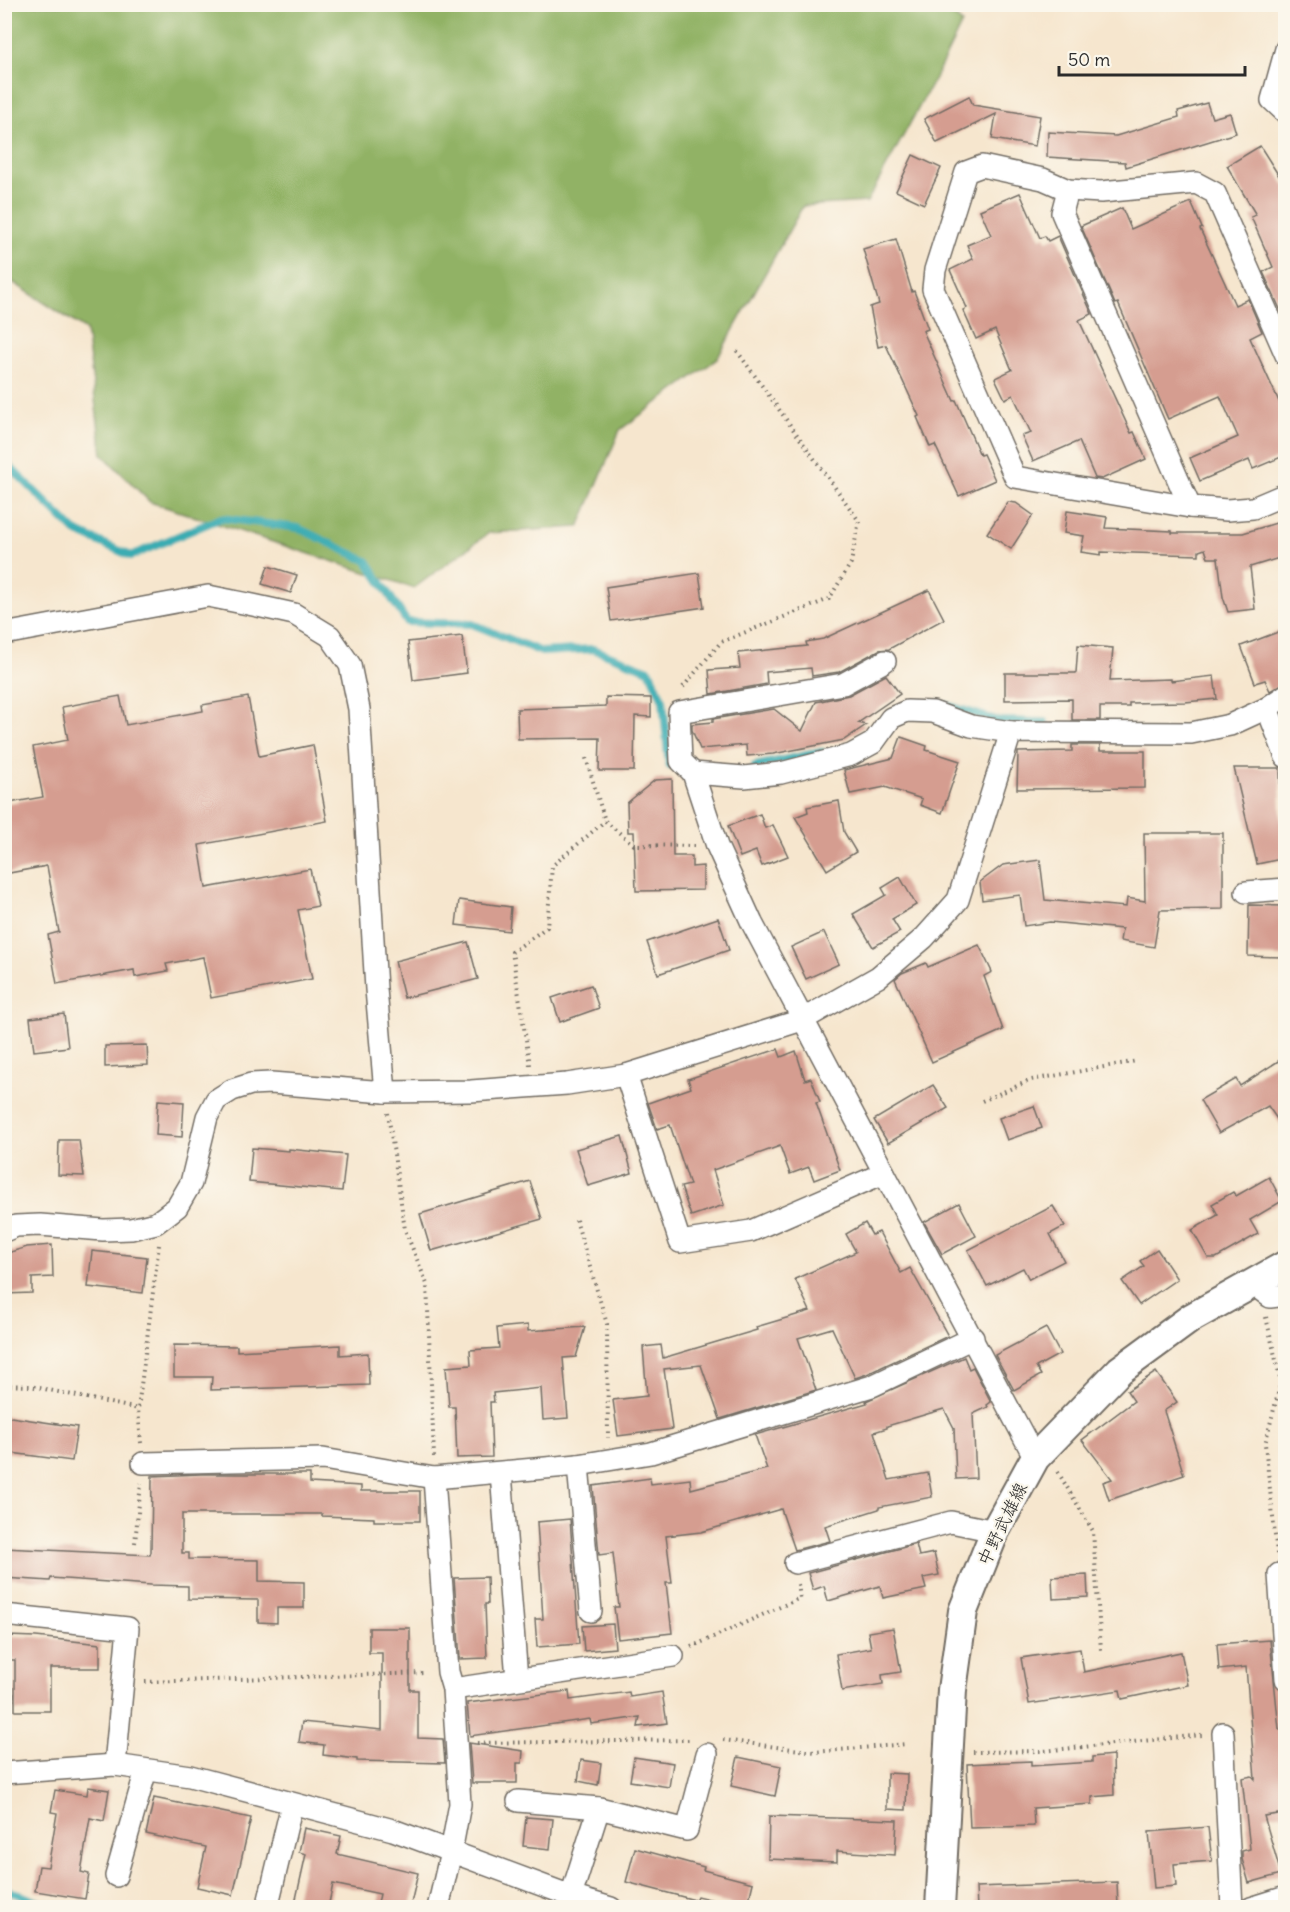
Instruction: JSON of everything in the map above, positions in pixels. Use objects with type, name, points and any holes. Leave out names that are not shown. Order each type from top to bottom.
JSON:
[{"type":"main road","name":"中野武雄線","points":[[940,1908],[952,1690],[961,1622],[963,1611],[995,1531],[1035,1458],[1120,1370],[1191,1318],[1269,1292],[1286,1265]]},
{"type":"street","points":[[1286,49],[1272,100],[1286,113]]},
{"type":"street","points":[[1286,355],[1215,193],[1196,183],[1101,192],[1068,190],[1043,179],[982,166],[966,172],[935,270],[933,289],[1015,477],[1190,507],[1227,510],[1253,508],[1286,494]]},
{"type":"street","points":[[1068,190],[1062,213],[1190,507]]},
{"type":"street","points":[[4,634],[208,596],[294,614],[330,636],[350,665],[359,709],[375,989],[385,1092]]},
{"type":"street","points":[[885,662],[843,684],[679,712],[681,761],[693,773],[717,846],[752,923],[1035,1458]]},
{"type":"street","points":[[693,773],[744,777],[781,773],[851,755],[873,743],[891,718],[907,711],[933,712],[971,726],[1011,732],[1191,733],[1230,725],[1267,708],[1286,695]]},
{"type":"street","points":[[1267,708],[1286,757]]},
{"type":"street","points":[[4,1231],[16,1226],[40,1225],[103,1230],[131,1229],[156,1223],[177,1207],[191,1183],[207,1117],[216,1100],[232,1090],[251,1084],[271,1083],[385,1092],[471,1091],[567,1084],[626,1075],[802,1020],[878,977],[924,938],[958,900],[1011,732]]},
{"type":"street","points":[[1246,892],[1286,889]]},
{"type":"street","points":[[626,1075],[680,1242],[751,1231],[884,1173]]},
{"type":"street","points":[[143,1463],[323,1459],[434,1478],[578,1465],[651,1453],[872,1386],[972,1338]]},
{"type":"street","points":[[578,1465],[591,1611]]},
{"type":"street","points":[[501,1473],[517,1679]]},
{"type":"street","points":[[434,1478],[460,1804],[438,1908]]},
{"type":"street","points":[[795,1563],[951,1522],[995,1531]]},
{"type":"street","points":[[1279,1574],[1286,1679]]},
{"type":"street","points":[[4,1615],[128,1628],[115,1765]]},
{"type":"street","points":[[450,1681],[517,1679],[673,1656]]},
{"type":"street","points":[[1223,1733],[1232,1908]]},
{"type":"street","points":[[518,1801],[599,1808],[687,1830],[703,1747]]},
{"type":"street","points":[[4,1773],[115,1765],[190,1776],[393,1830],[571,1896],[610,1908]]},
{"type":"street","points":[[116,1876],[146,1770]]},
{"type":"street","points":[[267,1908],[292,1804]]},
{"type":"street","points":[[571,1896],[599,1808]]},
{"type":"street","points":[[1251,1908],[1286,1897]]},
{"type":"path","points":[[683,688],[721,642],[829,599],[851,563],[859,521],[737,351]]},
{"type":"path","points":[[586,758],[605,821],[634,845],[717,846]]},
{"type":"path","points":[[533,1087],[512,952],[547,927],[552,866],[605,821]]},
{"type":"path","points":[[981,1101],[1031,1080],[1137,1061]]},
{"type":"path","points":[[385,1092],[405,1230],[427,1284],[434,1478]]},
{"type":"path","points":[[576,1220],[607,1324],[608,1460]]},
{"type":"path","points":[[135,1543],[143,1463],[138,1409],[159,1244],[156,1223]]},
{"type":"path","points":[[1269,1292],[1264,1312],[1281,1382],[1265,1444],[1279,1574]]},
{"type":"path","points":[[4,1385],[30,1386],[138,1409]]},
{"type":"path","points":[[1035,1458],[1057,1469],[1093,1531],[1101,1650]]},
{"type":"path","points":[[673,1656],[800,1598],[795,1563]]},
{"type":"path","points":[[123,1683],[450,1681]]},
{"type":"path","points":[[967,1752],[1043,1751],[1223,1733]]},
{"type":"path","points":[[722,1740],[815,1752],[907,1744]]},
{"type":"path","points":[[456,1743],[703,1747]]},
{"type":"green space","points":[[940,4],[962,23],[935,78],[867,202],[803,206],[717,359],[620,430],[579,527],[489,533],[414,588],[150,502],[102,454],[86,330],[5,277],[5,5]]},
{"type":"building","points":[[969,96],[973,105],[1040,116],[1035,146],[992,139],[996,114],[937,143],[924,119]]},
{"type":"building","points":[[1207,103],[1212,118],[1230,113],[1236,133],[1126,167],[1125,162],[1047,157],[1048,132],[1116,136],[1179,117],[1178,111]]},
{"type":"building","points":[[1260,146],[1286,187],[1286,322],[1263,272],[1273,267],[1251,217],[1256,215],[1227,166]]},
{"type":"building","points":[[913,155],[941,168],[924,204],[896,191]]},
{"type":"building","points":[[1020,193],[1040,238],[1045,236],[1048,241],[1058,236],[1092,314],[1079,320],[1131,433],[1134,432],[1146,459],[1102,479],[1095,478],[1079,441],[1033,461],[1022,436],[1031,433],[1013,395],[1005,399],[995,378],[1012,370],[995,330],[976,339],[963,310],[967,308],[950,270],[973,259],[967,245],[991,235],[980,210]]},
{"type":"building","points":[[1191,202],[1202,228],[1200,229],[1235,305],[1248,299],[1262,332],[1250,338],[1286,417],[1286,455],[1253,469],[1249,460],[1200,481],[1190,458],[1238,437],[1220,396],[1168,419],[1118,303],[1115,304],[1081,226],[1122,208],[1131,229]]},
{"type":"building","points":[[896,239],[912,292],[914,291],[928,329],[923,331],[980,455],[983,454],[995,480],[959,496],[935,445],[930,447],[917,417],[919,416],[886,345],[878,347],[870,307],[879,304],[863,249]]},
{"type":"building","points":[[1008,502],[1016,503],[1033,515],[1011,549],[987,533]]},
{"type":"building","points":[[1067,511],[1107,517],[1105,528],[1172,531],[1172,533],[1243,533],[1286,520],[1286,556],[1250,567],[1255,609],[1228,612],[1223,597],[1218,558],[1208,558],[1205,549],[1199,551],[1199,555],[1101,552],[1101,555],[1081,552],[1084,536],[1064,533]]},
{"type":"building","points":[[268,566],[297,575],[291,593],[262,584]]},
{"type":"building","points":[[699,573],[704,607],[611,621],[606,587]]},
{"type":"building","points":[[929,590],[944,619],[889,649],[879,650],[839,672],[812,676],[811,668],[766,672],[767,684],[711,694],[709,670],[740,668],[738,653],[807,646],[806,642],[823,639]]},
{"type":"building","points":[[1286,629],[1286,682],[1270,691],[1265,680],[1255,683],[1241,646]]},
{"type":"building","points":[[462,636],[467,673],[413,680],[408,642]]},
{"type":"building","points":[[1078,645],[1113,648],[1110,681],[1171,679],[1171,681],[1214,676],[1217,699],[1129,703],[1129,707],[1100,707],[1100,720],[1072,720],[1072,699],[1005,700],[1005,673],[1076,673]]},
{"type":"building","points":[[886,675],[900,694],[858,723],[866,725],[844,740],[773,754],[747,756],[746,745],[700,749],[692,730],[692,724],[713,722],[713,719],[774,709],[802,731],[816,702],[849,695]]},
{"type":"building","points":[[120,696],[126,725],[203,711],[202,705],[248,697],[259,756],[313,745],[327,821],[199,845],[206,888],[310,869],[318,906],[298,910],[312,979],[211,998],[203,957],[166,964],[168,971],[135,977],[134,970],[57,984],[48,935],[59,932],[47,866],[4,874],[4,804],[43,797],[33,747],[68,740],[62,707]]},
{"type":"building","points":[[606,697],[651,698],[651,717],[635,716],[634,771],[599,771],[600,738],[518,739],[517,709],[606,706]]},
{"type":"building","points":[[901,737],[927,746],[926,750],[960,761],[942,813],[920,805],[922,799],[885,787],[850,794],[844,770],[893,758]]},
{"type":"building","points":[[1072,745],[1100,745],[1100,751],[1145,751],[1145,788],[1017,789],[1018,752],[1072,751]]},
{"type":"building","points":[[1234,768],[1280,768],[1281,818],[1286,838],[1286,858],[1257,864]]},
{"type":"building","points":[[672,779],[673,856],[692,856],[692,867],[703,866],[703,890],[636,891],[634,832],[628,832],[627,803],[655,780]]},
{"type":"building","points":[[839,801],[844,832],[856,852],[827,870],[795,817],[808,812],[807,807]]},
{"type":"building","points":[[760,814],[765,828],[773,825],[788,856],[762,866],[756,851],[740,857],[728,826]]},
{"type":"building","points":[[1144,833],[1223,833],[1223,909],[1160,910],[1154,947],[1120,941],[1122,929],[1050,922],[1024,926],[1020,895],[982,900],[980,882],[1003,865],[1040,860],[1045,900],[1126,907],[1127,898],[1145,901]]},
{"type":"building","points":[[900,877],[916,905],[892,919],[900,932],[873,947],[853,914],[886,895],[882,888]]},
{"type":"building","points":[[459,900],[511,907],[509,931],[456,925]]},
{"type":"building","points":[[1249,905],[1284,906],[1283,957],[1248,956]]},
{"type":"building","points":[[718,918],[729,950],[658,974],[647,942]]},
{"type":"building","points":[[824,932],[839,964],[806,979],[791,947]]},
{"type":"building","points":[[468,942],[478,979],[404,998],[395,961]]},
{"type":"building","points":[[979,945],[992,972],[984,976],[1003,1030],[932,1062],[895,979],[902,973],[926,963],[928,967]]},
{"type":"building","points":[[591,985],[599,1008],[560,1022],[552,998]]},
{"type":"building","points":[[64,1014],[68,1047],[34,1051],[30,1018]]},
{"type":"building","points":[[147,1045],[148,1065],[105,1067],[105,1046]]},
{"type":"building","points":[[778,1049],[781,1057],[796,1051],[805,1080],[811,1078],[820,1102],[816,1103],[840,1170],[814,1180],[809,1167],[790,1174],[780,1146],[713,1170],[724,1205],[691,1216],[681,1187],[690,1185],[670,1125],[657,1129],[648,1103],[691,1088],[688,1079]]},
{"type":"building","points":[[1286,1056],[1286,1132],[1268,1106],[1219,1133],[1200,1100],[1236,1079],[1240,1086]]},
{"type":"building","points":[[933,1085],[948,1108],[888,1143],[874,1120]]},
{"type":"building","points":[[158,1100],[184,1102],[182,1137],[156,1135]]},
{"type":"building","points":[[1034,1106],[1042,1128],[1007,1140],[999,1118]]},
{"type":"building","points":[[622,1136],[632,1173],[588,1186],[576,1149]]},
{"type":"building","points":[[59,1140],[79,1140],[84,1176],[58,1175]]},
{"type":"building","points":[[252,1148],[346,1155],[342,1191],[249,1182]]},
{"type":"building","points":[[1269,1177],[1282,1201],[1250,1220],[1258,1234],[1216,1258],[1208,1258],[1192,1230],[1218,1215],[1212,1204],[1233,1192],[1236,1196]]},
{"type":"building","points":[[530,1181],[542,1219],[431,1251],[420,1214]]},
{"type":"building","points":[[959,1203],[976,1236],[942,1254],[924,1222]]},
{"type":"building","points":[[1053,1206],[1065,1226],[1050,1234],[1064,1261],[1029,1279],[1023,1268],[987,1286],[968,1250]]},
{"type":"building","points":[[865,1223],[872,1235],[879,1232],[901,1273],[910,1268],[948,1336],[855,1378],[832,1328],[798,1338],[816,1390],[720,1419],[701,1365],[664,1369],[672,1429],[618,1436],[613,1400],[647,1396],[643,1347],[661,1345],[663,1358],[757,1330],[756,1327],[810,1311],[795,1279],[856,1252],[846,1234]]},
{"type":"building","points":[[52,1245],[53,1277],[32,1278],[32,1293],[4,1294],[4,1254],[27,1247]]},
{"type":"building","points":[[1157,1249],[1177,1279],[1139,1305],[1122,1281],[1144,1266],[1140,1261]]},
{"type":"building","points":[[92,1251],[147,1257],[143,1293],[88,1287]]},
{"type":"building","points":[[528,1325],[528,1331],[585,1327],[576,1357],[563,1358],[568,1418],[543,1420],[541,1388],[493,1393],[494,1402],[490,1402],[492,1457],[457,1458],[455,1407],[449,1407],[446,1367],[471,1365],[470,1350],[499,1348],[497,1328]]},
{"type":"building","points":[[1046,1328],[1060,1354],[1036,1367],[1041,1375],[1014,1390],[995,1355]]},
{"type":"building","points":[[174,1345],[237,1346],[237,1351],[340,1345],[340,1355],[368,1353],[369,1385],[211,1390],[212,1377],[174,1377]]},
{"type":"building","points":[[964,1357],[969,1369],[973,1367],[991,1402],[987,1405],[988,1407],[973,1414],[976,1478],[956,1479],[954,1428],[944,1409],[887,1426],[887,1428],[874,1432],[889,1480],[928,1473],[932,1497],[879,1507],[879,1509],[825,1526],[830,1541],[795,1550],[781,1509],[701,1532],[666,1536],[672,1583],[666,1583],[672,1633],[618,1639],[614,1607],[619,1607],[613,1553],[599,1555],[593,1486],[650,1478],[651,1484],[690,1479],[691,1489],[767,1469],[755,1435],[867,1403],[866,1401]]},
{"type":"building","points":[[1156,1372],[1177,1402],[1164,1411],[1184,1475],[1109,1500],[1103,1482],[1112,1479],[1082,1440],[1134,1401],[1127,1391]]},
{"type":"building","points":[[4,1416],[77,1427],[72,1461],[4,1452]]},
{"type":"building","points":[[310,1474],[310,1483],[361,1486],[361,1491],[420,1491],[420,1521],[374,1521],[374,1518],[322,1516],[322,1514],[182,1514],[182,1553],[189,1553],[189,1559],[259,1560],[259,1581],[304,1582],[304,1608],[277,1608],[277,1623],[258,1622],[258,1600],[188,1599],[188,1586],[51,1578],[50,1581],[4,1578],[4,1548],[150,1555],[152,1476]]},
{"type":"building","points":[[570,1519],[579,1644],[537,1647],[535,1619],[543,1619],[537,1522]]},
{"type":"building","points":[[916,1544],[919,1556],[934,1553],[939,1575],[923,1578],[926,1589],[883,1598],[880,1586],[828,1601],[824,1586],[813,1590],[808,1573]]},
{"type":"building","points":[[1087,1575],[1088,1597],[1053,1599],[1052,1577]]},
{"type":"building","points":[[487,1577],[488,1604],[485,1604],[487,1658],[460,1659],[454,1578]]},
{"type":"building","points":[[613,1624],[615,1648],[584,1651],[582,1626]]},
{"type":"building","points":[[369,1628],[410,1628],[410,1690],[418,1690],[418,1738],[443,1739],[445,1763],[357,1761],[357,1759],[323,1755],[324,1745],[299,1742],[302,1722],[382,1730],[382,1653],[369,1653]]},
{"type":"building","points":[[893,1628],[901,1672],[882,1675],[883,1684],[842,1691],[836,1654],[871,1648],[868,1632]]},
{"type":"building","points":[[7,1636],[100,1644],[100,1668],[50,1668],[50,1711],[15,1711],[15,1660],[7,1660]]},
{"type":"building","points":[[1270,1640],[1279,1729],[1286,1729],[1286,1813],[1264,1816],[1281,1874],[1249,1883],[1242,1859],[1242,1851],[1250,1849],[1242,1778],[1252,1776],[1255,1779],[1246,1667],[1219,1670],[1217,1644]]},
{"type":"building","points":[[1080,1649],[1084,1672],[1181,1652],[1188,1685],[1122,1699],[1120,1690],[1029,1704],[1021,1658]]},
{"type":"building","points":[[569,1691],[570,1700],[629,1692],[630,1697],[662,1692],[667,1723],[638,1727],[640,1717],[591,1724],[590,1719],[470,1736],[467,1703]]},
{"type":"building","points":[[469,1743],[523,1751],[522,1763],[517,1763],[517,1783],[472,1783]]},
{"type":"building","points":[[1113,1755],[1114,1795],[1092,1797],[1092,1804],[1033,1808],[1034,1826],[970,1828],[967,1764],[1031,1761],[1031,1766],[1092,1762],[1092,1757]]},
{"type":"building","points":[[634,1757],[673,1763],[669,1787],[630,1781]]},
{"type":"building","points":[[738,1757],[781,1766],[775,1796],[731,1786]]},
{"type":"building","points":[[581,1760],[601,1763],[598,1785],[578,1781]]},
{"type":"building","points":[[887,1773],[907,1774],[906,1810],[887,1809]]},
{"type":"building","points":[[88,1787],[109,1790],[104,1821],[90,1818],[81,1872],[89,1874],[85,1899],[35,1891],[39,1866],[48,1867],[57,1813],[51,1812],[55,1790],[87,1795]]},
{"type":"building","points":[[154,1798],[251,1818],[233,1895],[197,1887],[206,1847],[146,1834]]},
{"type":"building","points":[[769,1816],[897,1820],[895,1855],[837,1851],[837,1862],[768,1859]]},
{"type":"building","points":[[526,1817],[553,1819],[550,1849],[523,1846]]},
{"type":"building","points":[[1208,1827],[1212,1861],[1174,1864],[1176,1886],[1154,1888],[1149,1832]]},
{"type":"building","points":[[304,1828],[341,1836],[337,1854],[418,1873],[410,1908],[377,1908],[380,1894],[333,1884],[328,1908],[294,1908],[306,1854],[299,1852]]},
{"type":"building","points":[[635,1848],[753,1883],[747,1908],[697,1896],[695,1900],[626,1882]]},
{"type":"building","points":[[1117,1882],[1118,1908],[977,1908],[976,1887]]},
{"type":"waterway","points":[[4,461],[75,531],[131,556],[221,518],[298,528],[367,561],[407,622],[472,624],[542,652],[593,649],[649,670],[663,700],[669,765]]},
{"type":"waterway","points":[[937,705],[947,705],[999,721],[1045,722]]},
{"type":"waterway","points":[[755,766],[822,752]]},
{"type":"waterway","points":[[4,1889],[54,1908]]}]
